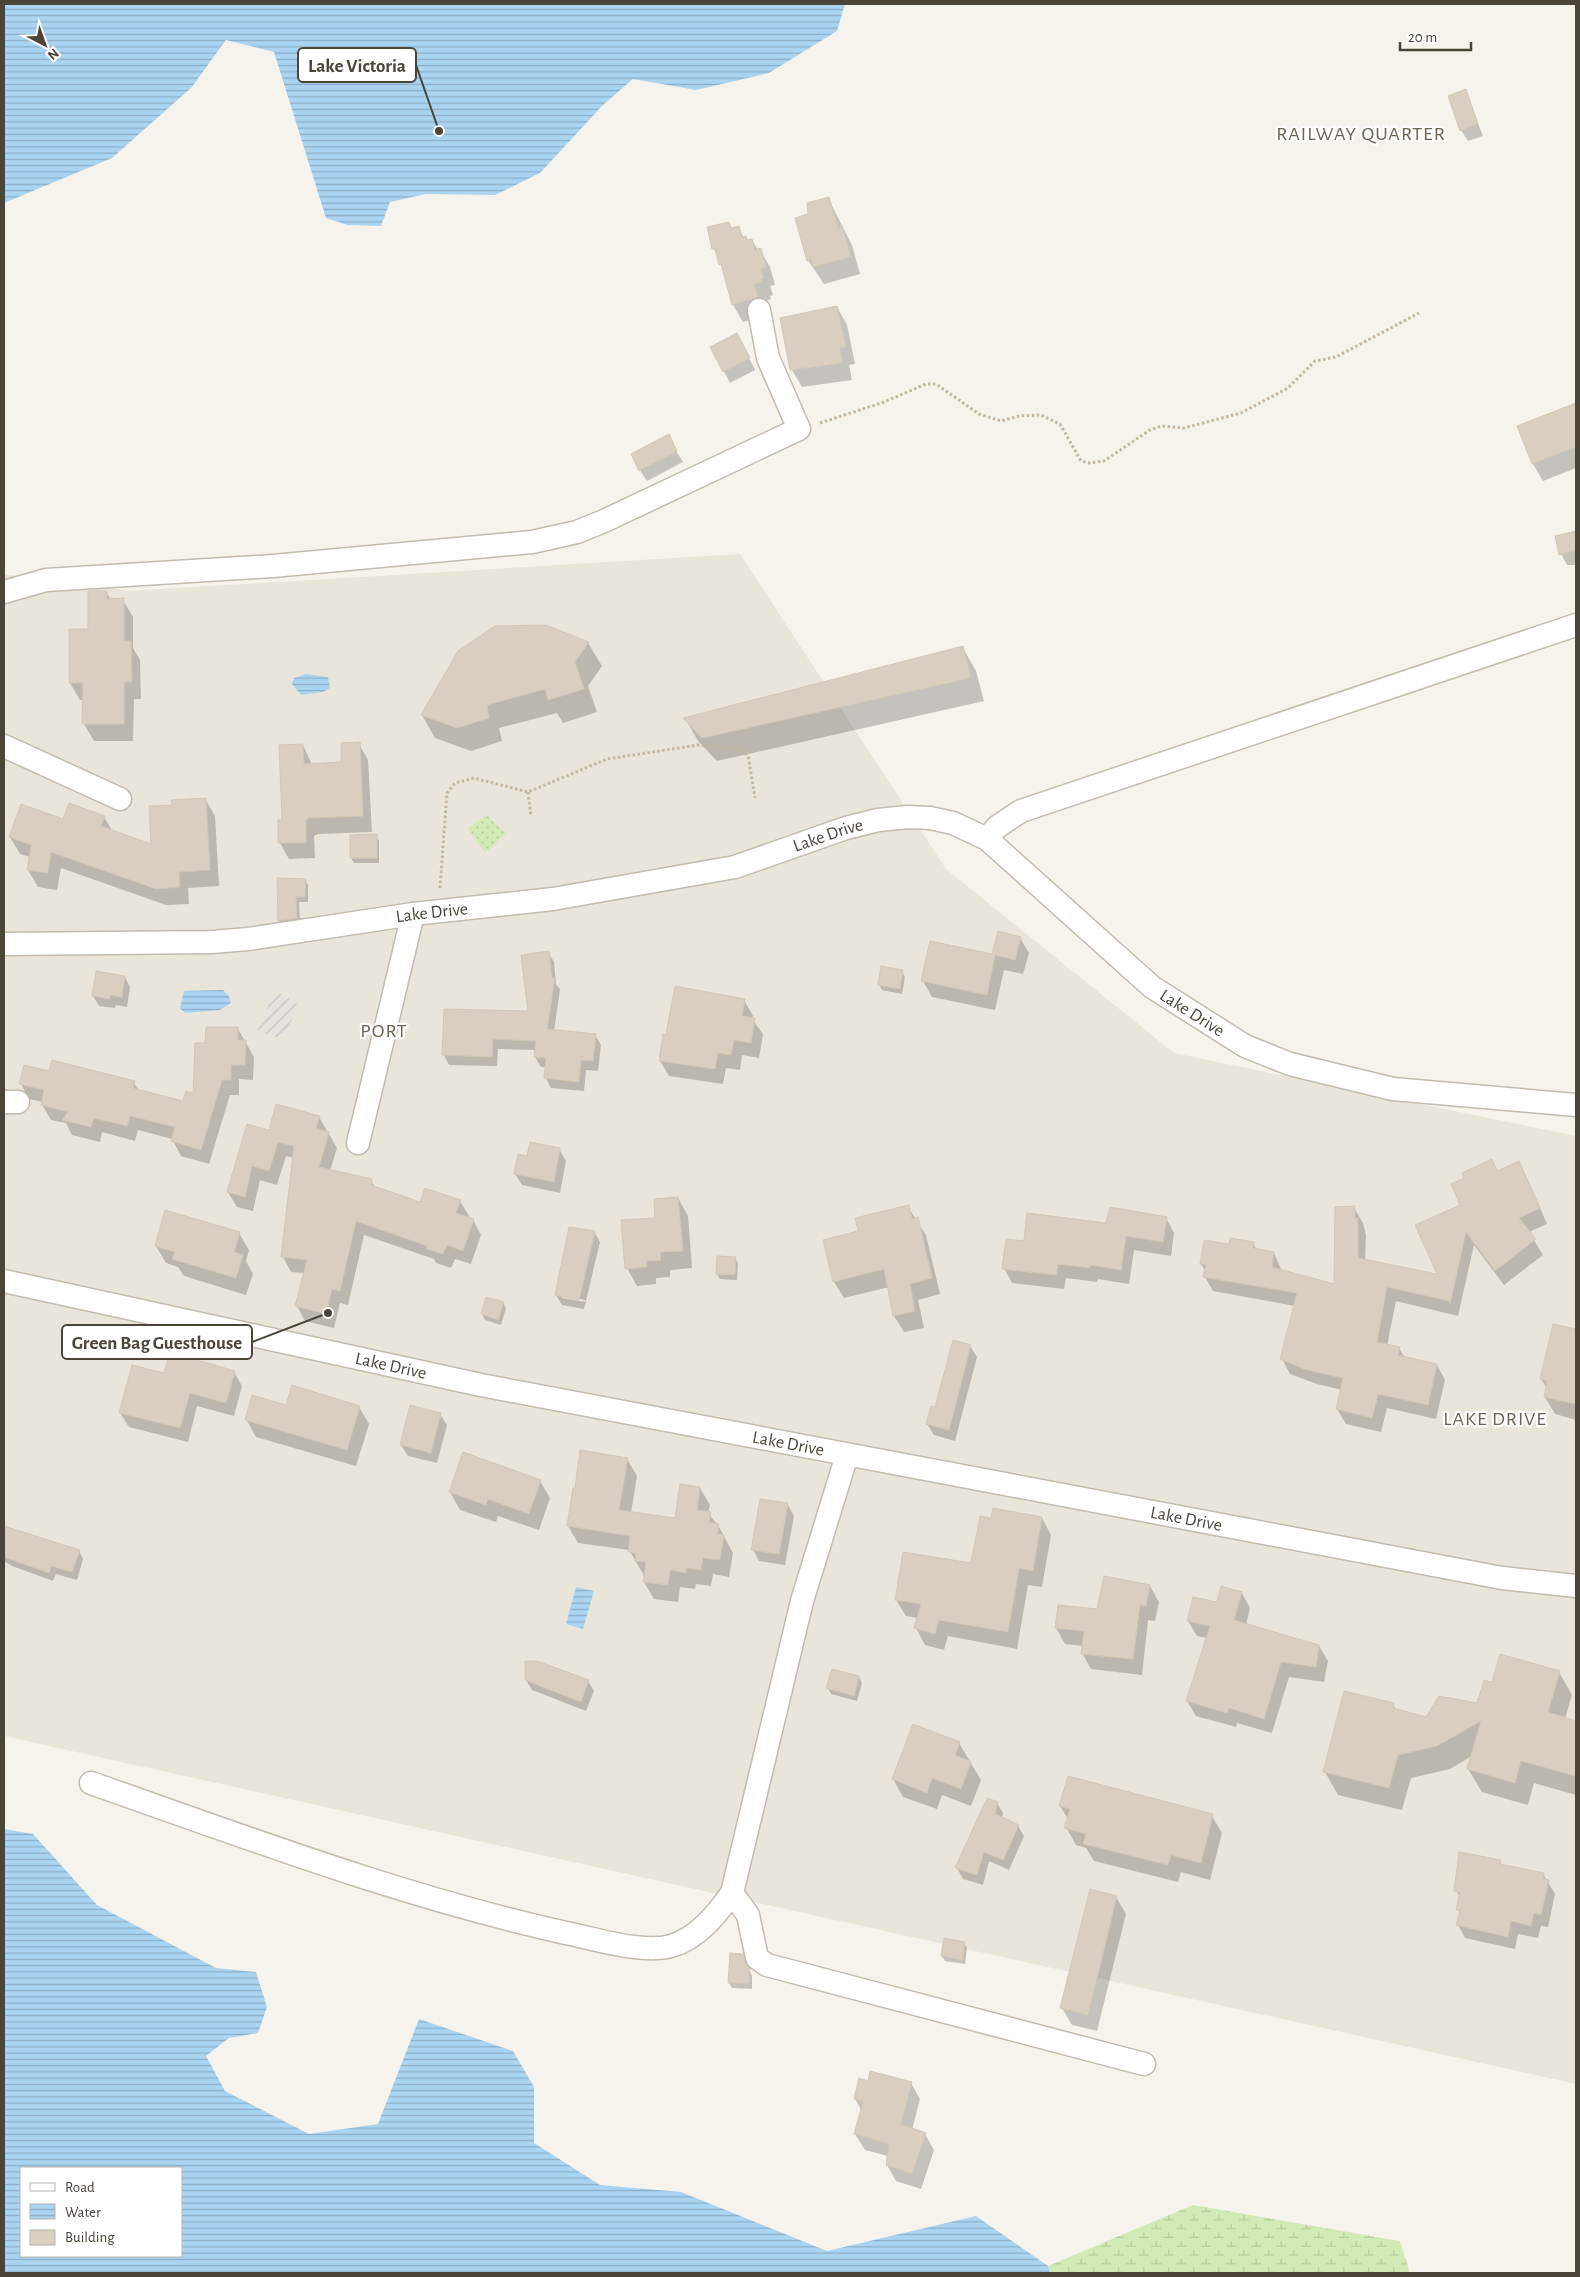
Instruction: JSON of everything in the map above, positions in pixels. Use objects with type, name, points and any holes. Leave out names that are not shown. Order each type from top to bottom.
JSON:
[{"type":"street","points":[[4,592],[46,580],[273,566],[532,542],[577,532],[799,429],[768,358],[759,310]]},
{"type":"street","points":[[987,839],[997,827],[1021,811],[1576,625]]},
{"type":"street","points":[[4,746],[120,799]]},
{"type":"street","name":"Lake Drive","points":[[4,944],[221,941],[285,934],[414,914],[554,899],[735,867],[846,828],[878,820],[908,817],[930,818],[953,823],[987,839],[1152,987],[1244,1046],[1290,1064],[1393,1089],[1576,1105]]},
{"type":"street","points":[[358,1143],[414,914]]},
{"type":"street","name":"Lake Drive","points":[[4,1281],[481,1385],[1502,1578],[1576,1586]]},
{"type":"street","points":[[91,1783],[374,1882],[538,1926],[610,1942],[652,1948],[671,1946],[695,1934],[718,1913],[732,1893],[802,1601],[847,1454]]},
{"type":"street","points":[[732,1893],[748,1915],[757,1958],[767,1965],[1144,2064]]},
{"type":"path","points":[[799,429],[884,402],[926,384],[936,384],[979,414],[1001,420],[1018,416],[1041,415],[1060,424],[1081,461],[1089,464],[1104,460],[1150,430],[1161,426],[1184,428],[1241,413],[1288,388],[1315,361],[1336,357],[1419,313]]},
{"type":"path","points":[[439,911],[447,793],[450,787],[464,779],[474,778],[528,792],[607,758],[698,745],[739,749],[748,756],[755,798]]},
{"type":"path","points":[[528,792],[531,817]]},
{"type":"shaded area","points":[[740,554],[946,869],[1174,1053],[1576,1136],[1576,2084],[4,1736],[4,574],[128,591]]},
{"type":"shaded area","points":[[275,990],[300,1006],[281,1039],[257,1031]]},
{"type":"green space","points":[[487,815],[506,833],[485,853],[468,828]]},
{"type":"green space","points":[[1193,2205],[1400,2241],[1410,2273],[1050,2273],[1048,2266]]},
{"type":"water","points":[[4,4],[845,4],[837,31],[769,73],[696,90],[633,79],[603,105],[540,173],[495,195],[426,194],[390,202],[381,226],[348,225],[326,218],[274,52],[226,40],[191,88],[112,158],[4,203]]},
{"type":"water","points":[[306,674],[328,677],[330,688],[323,692],[301,695],[292,684],[294,678]]},
{"type":"water","points":[[223,990],[229,996],[231,1003],[220,1010],[185,1013],[180,1008],[184,991]]},
{"type":"water","points":[[576,1587],[594,1591],[583,1629],[566,1624]]},
{"type":"water","points":[[4,1829],[33,1834],[97,1905],[216,1968],[256,1972],[267,2007],[258,2033],[229,2038],[206,2056],[225,2091],[309,2134],[378,2124],[419,2019],[513,2051],[534,2087],[534,2143],[600,2185],[681,2192],[827,2251],[976,2216],[1048,2266],[1050,2273],[4,2273]]},
{"type":"building","points":[[1466,89],[1478,124],[1460,131],[1448,96]]},
{"type":"building","points":[[829,197],[838,228],[842,226],[851,257],[813,267],[811,259],[807,261],[795,218],[808,214],[807,203]]},
{"type":"building","points":[[729,222],[731,228],[739,226],[742,237],[746,236],[747,240],[752,239],[755,250],[761,248],[766,267],[761,269],[764,278],[761,279],[762,282],[754,284],[758,297],[732,305],[721,264],[719,265],[715,249],[712,249],[707,227]]},
{"type":"building","points":[[837,306],[846,347],[840,348],[843,363],[790,370],[780,318]]},
{"type":"building","points":[[737,333],[750,358],[723,372],[710,347]]},
{"type":"building","points":[[1576,403],[1576,447],[1532,464],[1517,426]]},
{"type":"building","points":[[669,434],[677,451],[639,471],[631,454]]},
{"type":"building","points":[[1576,531],[1576,550],[1559,555],[1555,536]]},
{"type":"building","points":[[88,591],[107,591],[107,599],[124,598],[124,641],[131,641],[132,682],[124,682],[124,724],[82,724],[83,683],[69,683],[69,629],[88,629]]},
{"type":"building","points":[[546,625],[589,642],[575,662],[584,689],[548,700],[545,689],[487,705],[489,718],[457,728],[421,715],[458,651],[495,626]]},
{"type":"building","points":[[963,646],[971,678],[702,738],[683,718]]},
{"type":"building","points":[[360,742],[363,816],[309,818],[306,820],[306,843],[278,843],[278,820],[282,820],[279,745],[303,744],[304,764],[341,762],[341,743]]},
{"type":"building","points":[[206,798],[210,870],[179,872],[180,887],[156,889],[51,852],[48,873],[27,870],[31,845],[9,837],[21,804],[63,819],[69,803],[105,816],[101,826],[151,844],[149,806],[172,805],[171,800]]},
{"type":"building","points":[[377,834],[377,858],[350,858],[350,835]]},
{"type":"building","points":[[277,878],[306,879],[305,897],[296,897],[297,918],[278,921]]},
{"type":"building","points":[[998,931],[1021,937],[1015,960],[995,955],[987,995],[921,981],[930,941],[992,954]]},
{"type":"building","points":[[549,951],[552,978],[555,978],[547,1029],[596,1034],[593,1061],[581,1060],[579,1082],[544,1078],[546,1058],[534,1057],[536,1041],[493,1039],[492,1057],[442,1055],[444,1009],[528,1011],[521,955]]},
{"type":"building","points":[[881,966],[903,970],[900,989],[878,985]]},
{"type":"building","points":[[96,971],[125,976],[122,997],[110,995],[110,999],[92,996]]},
{"type":"building","points":[[675,986],[745,999],[742,1016],[755,1018],[751,1043],[734,1040],[731,1055],[718,1053],[715,1069],[659,1061],[663,1034],[666,1034]]},
{"type":"building","points":[[206,1027],[238,1027],[238,1040],[246,1040],[245,1065],[231,1065],[231,1080],[222,1080],[201,1150],[171,1141],[175,1127],[130,1116],[127,1126],[94,1118],[91,1127],[62,1120],[68,1112],[41,1105],[44,1090],[19,1084],[24,1065],[49,1071],[52,1060],[135,1081],[133,1088],[183,1101],[186,1091],[193,1093],[195,1043],[205,1043]]},
{"type":"building","points":[[276,1104],[320,1116],[316,1128],[329,1132],[319,1167],[372,1179],[371,1185],[420,1202],[425,1188],[461,1200],[456,1213],[474,1219],[463,1251],[447,1245],[443,1254],[427,1249],[427,1246],[356,1221],[340,1291],[332,1289],[326,1314],[295,1306],[307,1260],[281,1257],[294,1146],[278,1142],[269,1171],[252,1166],[245,1197],[227,1192],[247,1124],[269,1130]]},
{"type":"building","points":[[530,1142],[560,1148],[554,1182],[514,1174],[518,1154],[527,1156]]},
{"type":"building","points":[[1492,1159],[1497,1171],[1519,1161],[1540,1208],[1519,1218],[1536,1239],[1495,1271],[1466,1232],[1450,1304],[1449,1301],[1387,1287],[1377,1342],[1400,1347],[1398,1355],[1437,1364],[1428,1405],[1378,1394],[1372,1418],[1336,1409],[1343,1378],[1307,1370],[1280,1359],[1297,1293],[1203,1277],[1206,1265],[1200,1264],[1204,1240],[1229,1244],[1230,1238],[1254,1242],[1253,1248],[1274,1252],[1272,1267],[1334,1284],[1335,1207],[1355,1206],[1355,1219],[1358,1218],[1358,1258],[1437,1274],[1415,1225],[1460,1205],[1451,1184],[1464,1178],[1462,1173]]},
{"type":"building","points":[[678,1197],[683,1251],[660,1252],[661,1260],[646,1261],[647,1267],[625,1269],[621,1220],[655,1218],[654,1199]]},
{"type":"building","points":[[909,1205],[912,1219],[918,1217],[932,1278],[910,1284],[915,1311],[893,1316],[884,1269],[833,1282],[823,1240],[858,1231],[855,1218]]},
{"type":"building","points":[[1110,1207],[1167,1217],[1163,1242],[1126,1236],[1121,1270],[1090,1265],[1090,1268],[1058,1264],[1056,1275],[1002,1269],[1006,1239],[1024,1241],[1027,1213],[1106,1223]]},
{"type":"building","points":[[165,1210],[240,1232],[234,1252],[243,1255],[236,1278],[172,1259],[175,1252],[155,1246]]},
{"type":"building","points":[[569,1227],[595,1231],[579,1300],[555,1295]]},
{"type":"building","points":[[717,1256],[736,1257],[735,1275],[716,1274]]},
{"type":"building","points":[[486,1297],[504,1302],[498,1320],[481,1314]]},
{"type":"building","points":[[1553,1324],[1576,1329],[1576,1404],[1544,1397],[1547,1381],[1540,1379]]},
{"type":"building","points":[[953,1340],[971,1345],[949,1430],[926,1424],[931,1406],[935,1407]]},
{"type":"building","points":[[170,1352],[235,1371],[226,1403],[190,1393],[180,1428],[119,1413],[132,1365],[164,1373]]},
{"type":"building","points":[[292,1385],[360,1406],[347,1450],[245,1420],[252,1395],[286,1405]]},
{"type":"building","points":[[410,1405],[441,1413],[431,1453],[400,1445]]},
{"type":"building","points":[[580,1450],[628,1458],[619,1510],[675,1518],[680,1484],[700,1487],[697,1510],[711,1512],[709,1522],[719,1524],[717,1534],[724,1535],[720,1560],[703,1558],[701,1570],[686,1568],[686,1573],[670,1570],[668,1585],[643,1582],[646,1562],[635,1561],[636,1553],[628,1552],[630,1536],[567,1526]]},
{"type":"building","points":[[463,1452],[541,1480],[529,1514],[488,1499],[486,1505],[449,1492]]},
{"type":"building","points":[[760,1499],[788,1503],[779,1554],[751,1550]]},
{"type":"building","points":[[993,1508],[1042,1517],[1033,1571],[1019,1568],[1008,1632],[939,1620],[935,1634],[914,1628],[921,1604],[895,1600],[903,1552],[971,1563],[980,1516],[991,1518]]},
{"type":"building","points":[[4,1526],[80,1550],[72,1572],[51,1566],[49,1573],[4,1557]]},
{"type":"building","points":[[1104,1576],[1150,1585],[1146,1606],[1140,1605],[1133,1659],[1081,1654],[1084,1631],[1055,1628],[1058,1605],[1097,1609]]},
{"type":"building","points":[[1221,1586],[1242,1592],[1234,1620],[1319,1645],[1316,1667],[1281,1662],[1264,1719],[1229,1708],[1227,1713],[1186,1701],[1210,1626],[1187,1621],[1193,1597],[1217,1602]]},
{"type":"building","points":[[1500,1654],[1560,1671],[1548,1712],[1576,1721],[1576,1776],[1521,1761],[1515,1783],[1467,1769],[1481,1721],[1437,1746],[1398,1755],[1389,1788],[1323,1772],[1344,1691],[1394,1703],[1393,1708],[1426,1717],[1439,1696],[1477,1703],[1484,1680],[1492,1682]]},
{"type":"building","points":[[525,1661],[537,1661],[589,1680],[581,1702],[525,1680]]},
{"type":"building","points":[[832,1669],[859,1676],[854,1696],[826,1688]]},
{"type":"building","points":[[913,1724],[960,1742],[955,1755],[971,1762],[961,1789],[932,1778],[927,1793],[892,1779]]},
{"type":"building","points":[[1068,1776],[1213,1814],[1201,1863],[1171,1855],[1168,1865],[1083,1844],[1086,1834],[1064,1828],[1070,1809],[1059,1806]]},
{"type":"building","points":[[987,1798],[998,1802],[995,1814],[1019,1825],[1003,1860],[984,1852],[977,1875],[955,1868]]},
{"type":"building","points":[[1459,1852],[1501,1860],[1500,1864],[1544,1873],[1543,1879],[1549,1880],[1541,1915],[1534,1913],[1531,1926],[1511,1921],[1508,1937],[1456,1925],[1460,1911],[1456,1910],[1460,1892],[1454,1891]]},
{"type":"building","points":[[1090,1889],[1117,1896],[1088,2015],[1060,2008]]},
{"type":"building","points":[[944,1938],[965,1942],[962,1960],[941,1956]]},
{"type":"building","points":[[730,1953],[743,1954],[750,1969],[749,1984],[728,1983]]},
{"type":"building","points":[[870,2071],[912,2082],[901,2124],[926,2133],[912,2174],[886,2165],[889,2144],[854,2134],[863,2102],[854,2099],[859,2078],[868,2081]]},
{"type":"place","name":"Lake Victoria","points":[[439,131]]},
{"type":"place","name":"Green Bag Guesthouse","points":[[328,1313]]},
{"type":"district","name":"RAILWAY QUARTER","points":[[1361,133]]},
{"type":"district","name":"PORT","points":[[384,1030]]},
{"type":"district","name":"LAKE DRIVE","points":[[1495,1418]]}]
